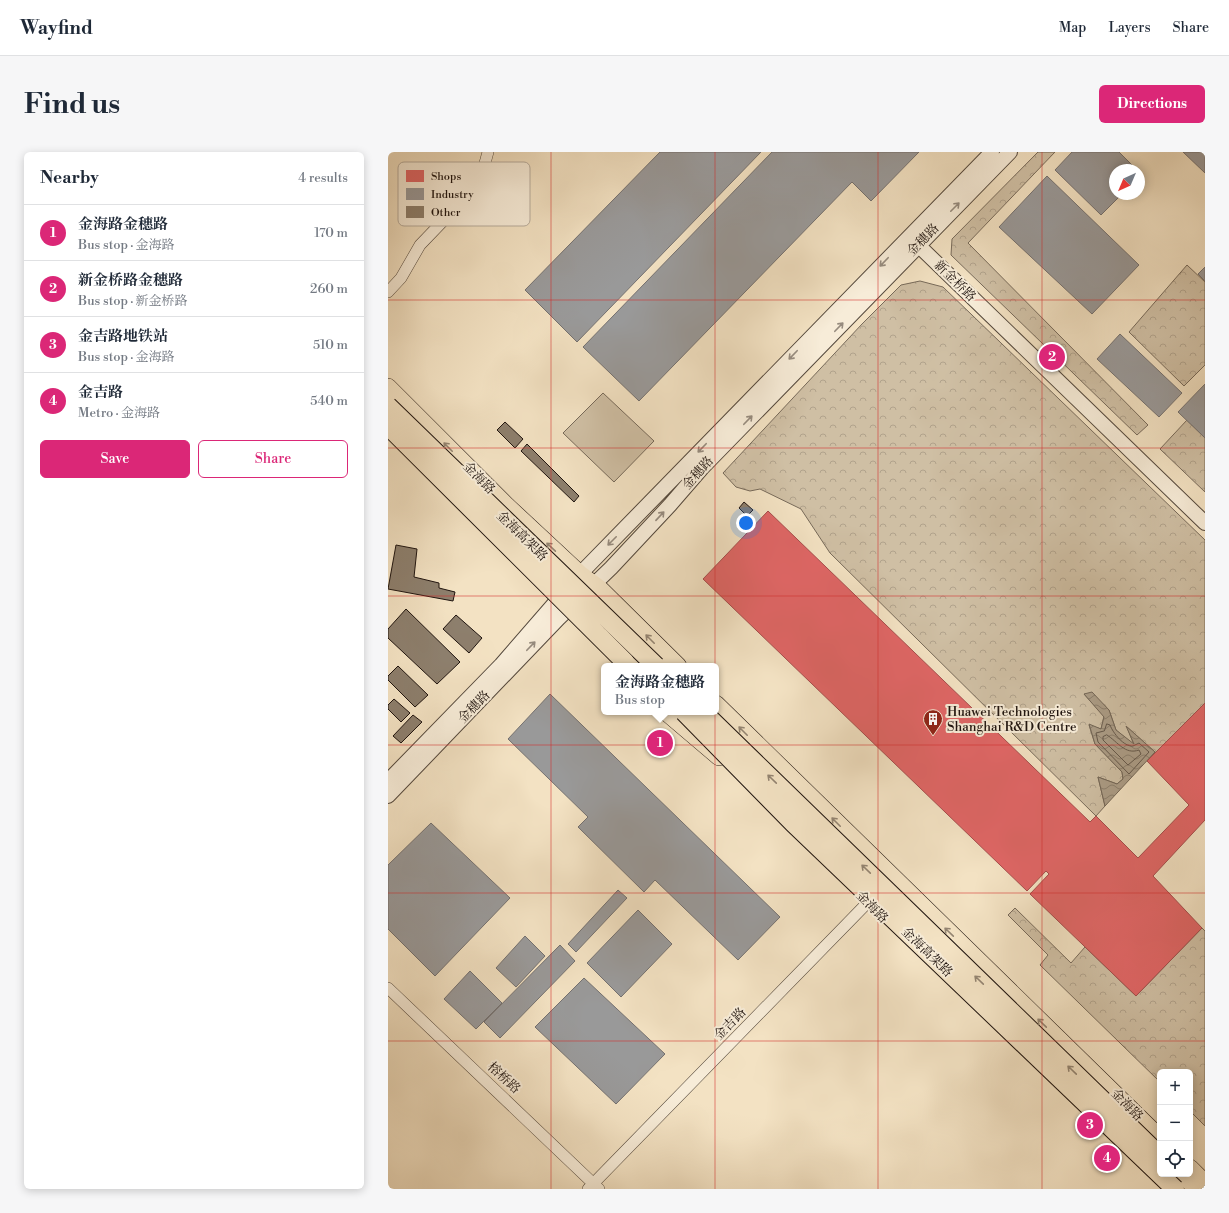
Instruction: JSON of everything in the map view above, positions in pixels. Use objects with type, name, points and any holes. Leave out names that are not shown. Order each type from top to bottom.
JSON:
[{"type":"highway","name":"金海高架路","points":[[388,406],[653,663]]},
{"type":"highway","name":"金海高架路","points":[[388,422],[626,663]]},
{"type":"highway","points":[[388,426],[626,663]]},
{"type":"highway","points":[[677,715],[716,754]]},
{"type":"highway","name":"金海高架路","points":[[687,715],[793,823],[1175,1189]]},
{"type":"highway","name":"金海高架路","points":[[706,715],[1157,1152]]},
{"type":"highway","points":[[1181,1177],[1194,1189]]},
{"type":"highway","points":[[1185,1177],[1198,1189]]},
{"type":"main road","name":"金海路","points":[[388,387],[507,506],[580,574],[594,583],[675,663]]},
{"type":"main road","points":[[388,437],[548,594],[558,608],[626,663]]},
{"type":"main road","name":"金海路","points":[[719,707],[891,877],[1157,1135]]},
{"type":"main road","name":"金海路","points":[[670,715],[716,754],[1163,1189]]},
{"type":"main road","points":[[1193,1171],[1205,1183]]},
{"type":"street","points":[[485,162],[488,152]]},
{"type":"street","name":"金穗路","points":[[388,781],[558,608],[594,583],[608,571],[670,506],[702,468],[918,239],[992,152]]},
{"type":"street","name":"金穗路","points":[[388,796],[558,608],[580,574],[918,239],[1010,152]]},
{"type":"street","points":[[388,292],[402,278],[420,246],[439,226]]},
{"type":"street","name":"新金桥路","points":[[918,239],[1205,511]]},
{"type":"street","name":"新金桥路","points":[[918,239],[1205,523]]},
{"type":"street","name":"金吉路","points":[[594,1187],[891,877]]},
{"type":"street","name":"榕桥路","points":[[388,988],[594,1187]]},
{"type":"green space","points":[[1038,152],[1055,152],[968,243],[1148,425],[1137,435],[951,255],[952,239]]},
{"type":"green space","points":[[1187,265],[1205,282],[1205,365],[1184,386],[1129,332]]},
{"type":"green space","points":[[920,281],[943,287],[1205,540],[1205,703],[1147,761],[1155,752],[1127,727],[1134,745],[1116,730],[1109,710],[1084,694],[1104,716],[1101,729],[1089,725],[1095,744],[1122,772],[1123,779],[1117,784],[1098,777],[1105,806],[1096,816],[830,553],[801,509],[760,489],[750,491],[736,487],[723,473],[862,324],[901,285]]},
{"type":"green space","points":[[603,393],[654,441],[614,482],[563,433]]},
{"type":"green space","points":[[1187,420],[1205,438],[1205,492],[1160,449]]},
{"type":"green space","points":[[1015,908],[1071,963],[1085,947],[1136,996],[1202,928],[1205,931],[1205,1126],[1193,1114],[1193,1069],[1157,1069],[1157,1079],[1040,965],[1048,955],[1008,915]]},
{"type":"water","points":[[1092,692],[1109,710],[1116,730],[1134,744],[1126,726],[1155,752],[1105,806],[1098,777],[1117,784],[1123,779],[1122,772],[1095,744],[1089,724],[1101,729],[1104,717],[1084,694]]},
{"type":"building: Shops","name":"Huawei Technologies Shanghai R&D Centre","points":[[768,511],[1090,822],[1096,816],[1138,858],[1189,805],[1147,761],[1205,703],[1205,820],[1153,876],[1202,928],[1136,996],[1030,894],[1049,874],[1046,871],[1027,891],[703,579]]},
{"type":"building: Industry","points":[[660,152],[761,152],[577,342],[525,290]]},
{"type":"building: Industry","points":[[772,152],[919,152],[871,201],[852,182],[639,401],[583,347]]},
{"type":"building: Industry","points":[[1072,152],[1119,152],[1131,164],[1109,164],[1109,200],[1116,200],[1101,215],[1055,170]]},
{"type":"building: Industry","points":[[1183,152],[1205,152],[1205,173]]},
{"type":"building: Industry","points":[[1047,176],[1139,265],[1092,314],[999,227]]},
{"type":"building: Industry","points":[[1205,267],[1205,281],[1198,274]]},
{"type":"building: Industry","points":[[1120,334],[1182,393],[1159,417],[1097,359]]},
{"type":"building: Industry","points":[[1205,384],[1205,438],[1178,412]]},
{"type":"building: Industry","points":[[550,694],[780,917],[738,960],[655,880],[644,892],[578,827],[588,817],[508,739]]},
{"type":"building: Industry","points":[[431,823],[510,898],[435,976],[388,929],[388,865]]},
{"type":"building: Industry","points":[[618,890],[627,898],[576,952],[568,944]]},
{"type":"building: Industry","points":[[638,910],[672,944],[621,997],[587,963]]},
{"type":"building: Industry","points":[[525,936],[545,956],[516,987],[496,968]]},
{"type":"building: Industry","points":[[560,945],[575,961],[500,1038],[484,1022]]},
{"type":"building: Industry","points":[[470,971],[502,1003],[476,1029],[444,999]]},
{"type":"building: Industry","points":[[584,978],[665,1054],[616,1104],[535,1027]]},
{"type":"building: Other","points":[[505,422],[523,439],[515,448],[497,430]]},
{"type":"building: Other","points":[[527,444],[579,496],[574,502],[521,451]]},
{"type":"building: Other","points":[[744,502],[753,510],[747,516],[739,508]]},
{"type":"building: Other","points":[[396,545],[417,549],[414,577],[439,583],[439,588],[455,592],[453,601],[388,589]]},
{"type":"building: Other","points":[[406,609],[460,662],[437,684],[388,638],[388,629]]},
{"type":"building: Other","points":[[456,615],[482,638],[469,653],[443,629]]},
{"type":"building: Other","points":[[398,666],[428,695],[415,707],[388,680],[388,676]]},
{"type":"building: Other","points":[[394,699],[410,713],[401,722],[388,709],[388,705]]},
{"type":"building: Other","points":[[413,715],[422,722],[401,743],[393,736]]},
{"type":"place","name":"新金桥路金穗路","points":[[1052,357]]},
{"type":"place","name":"Huawei Technologies Shanghai R&D Centre","points":[[933,736]]},
{"type":"place","name":"金海路金穗路","points":[[660,743]]},
{"type":"place","name":"金吉路地铁站","points":[[1090,1125]]},
{"type":"place","name":"金吉路","points":[[1107,1158]]}]
